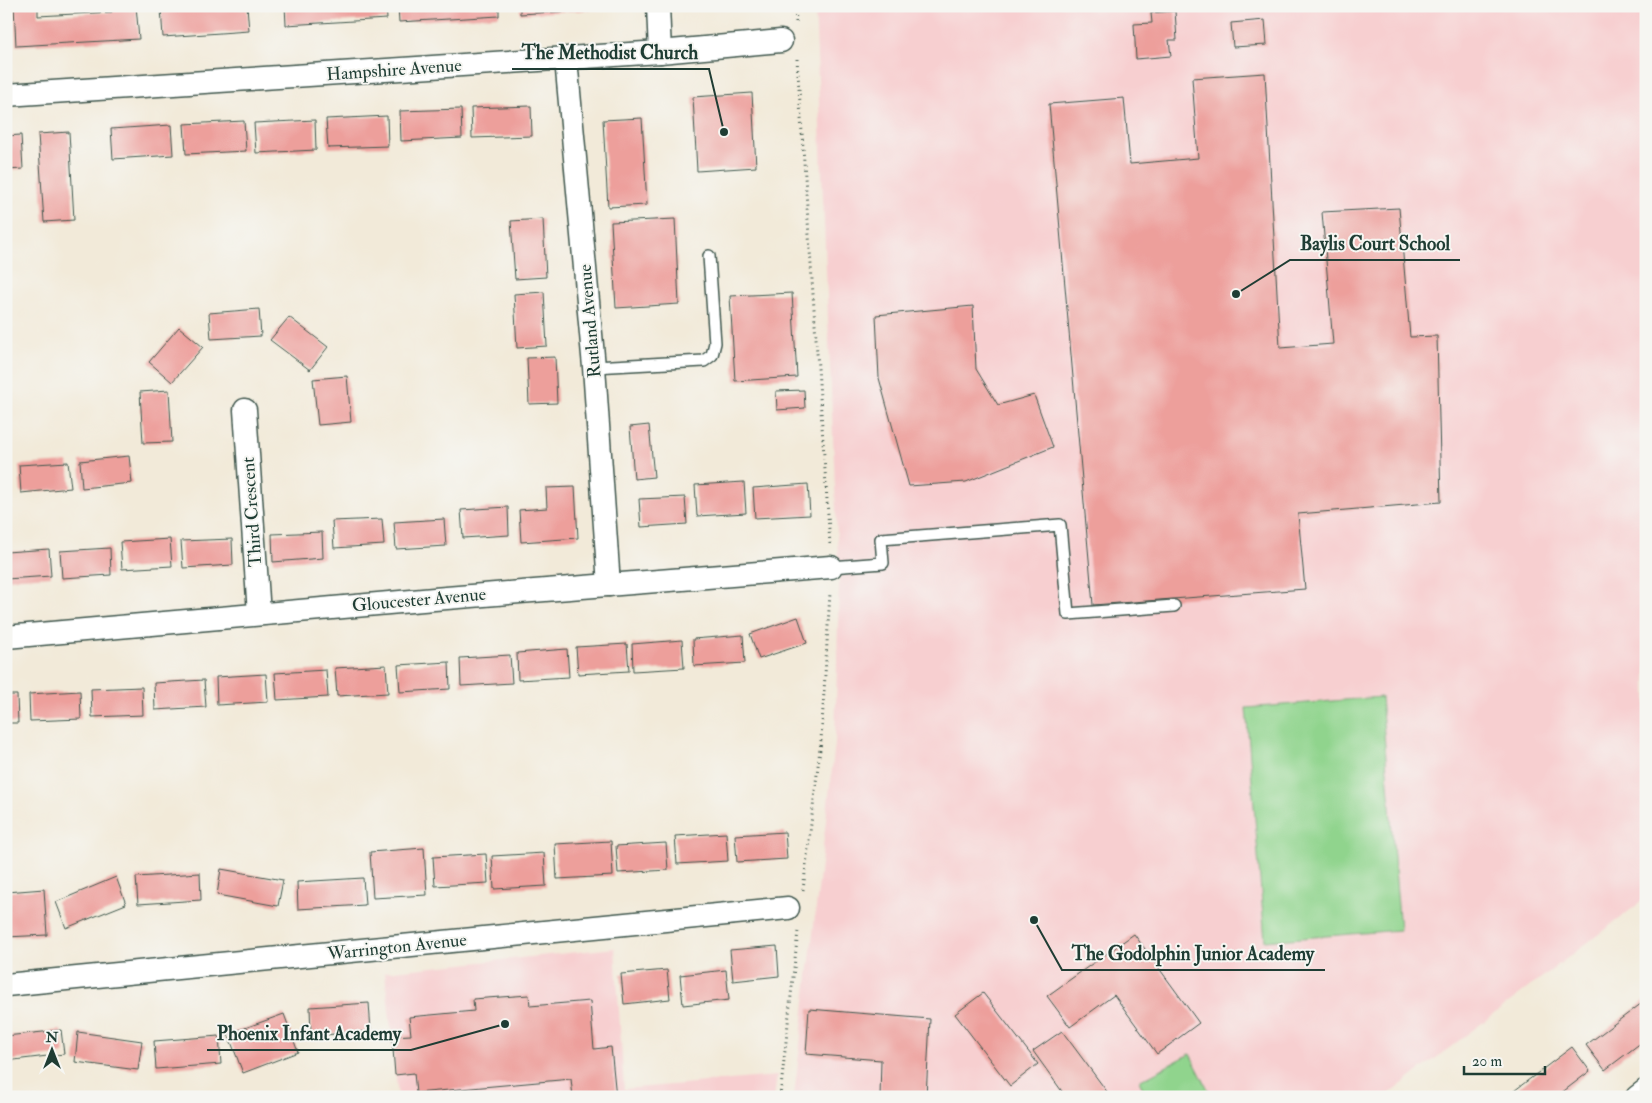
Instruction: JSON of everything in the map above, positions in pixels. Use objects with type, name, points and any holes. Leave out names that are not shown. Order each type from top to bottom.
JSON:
[{"type":"street","points":[[658,6],[660,52]]},
{"type":"street","name":"Hampshire Avenue","points":[[6,95],[566,59],[781,42]]},
{"type":"street","name":"Rutland Avenue","points":[[566,59],[594,367],[609,584]]},
{"type":"street","name":"Third Crescent","points":[[245,410],[259,614]]},
{"type":"street","name":"Gloucester Avenue","points":[[6,637],[609,584],[831,567]]},
{"type":"street","name":"Warrington Avenue","points":[[6,985],[788,908]]},
{"type":"street","points":[[1637,1097],[1646,1090]]},
{"type":"lane","points":[[594,367],[704,361],[712,355],[715,343],[709,256]]},
{"type":"lane","points":[[831,567],[883,563],[881,539],[1060,526],[1068,614],[1174,606]]},
{"type":"shaded area","points":[[815,6],[1646,6],[1646,898],[1385,1097],[794,1097],[835,743],[839,582]]},
{"type":"shaded area","points":[[615,948],[624,1089],[777,1076],[774,1097],[398,1097],[385,972]]},
{"type":"green space","points":[[1381,697],[1400,930],[1265,941],[1246,708]]},
{"type":"green space","points":[[1190,1054],[1212,1097],[1147,1097],[1139,1081]]},
{"type":"building","points":[[14,6],[38,6],[38,16],[112,12],[111,6],[136,6],[139,39],[16,46]]},
{"type":"building","points":[[247,6],[249,31],[163,37],[161,9]]},
{"type":"building","points":[[285,6],[386,6],[387,19],[286,25]]},
{"type":"building","points":[[398,6],[499,6],[499,16],[399,22]]},
{"type":"building","points":[[520,6],[620,6],[620,8],[520,14]]},
{"type":"building","points":[[1175,11],[1177,40],[1169,40],[1171,56],[1136,59],[1134,24],[1152,23],[1151,13]]},
{"type":"building","points":[[1265,20],[1267,45],[1233,47],[1231,23]]},
{"type":"building","points":[[1265,73],[1280,348],[1333,344],[1322,212],[1399,208],[1410,337],[1437,336],[1441,502],[1298,514],[1305,589],[1093,605],[1049,104],[1124,98],[1130,164],[1198,158],[1192,78]]},
{"type":"building","points":[[752,93],[756,167],[697,171],[693,97]]},
{"type":"building","points":[[531,106],[532,136],[472,138],[471,108]]},
{"type":"building","points":[[461,109],[462,138],[401,141],[400,111]]},
{"type":"building","points":[[387,116],[388,146],[328,148],[326,119]]},
{"type":"building","points":[[642,118],[647,205],[608,207],[603,120]]},
{"type":"building","points":[[315,120],[316,150],[256,153],[254,123]]},
{"type":"building","points":[[244,121],[246,151],[186,154],[184,124]]},
{"type":"building","points":[[171,125],[173,155],[113,159],[111,129]]},
{"type":"building","points":[[69,132],[74,220],[44,222],[38,134]]},
{"type":"building","points":[[21,135],[23,169],[6,170],[6,136]]},
{"type":"building","points":[[543,219],[546,277],[515,279],[511,221]]},
{"type":"building","points":[[675,219],[679,304],[616,308],[611,222]]},
{"type":"building","points":[[544,292],[547,346],[517,348],[514,294]]},
{"type":"building","points":[[792,293],[797,377],[735,381],[730,296]]},
{"type":"building","points":[[973,306],[976,369],[998,405],[1034,395],[1053,447],[966,482],[909,486],[879,378],[876,315]]},
{"type":"building","points":[[259,309],[261,336],[211,339],[209,313]]},
{"type":"building","points":[[289,317],[328,347],[310,370],[270,340]]},
{"type":"building","points":[[179,327],[203,347],[172,382],[149,362]]},
{"type":"building","points":[[555,357],[557,403],[529,404],[527,358]]},
{"type":"building","points":[[347,376],[351,422],[318,425],[313,379]]},
{"type":"building","points":[[169,390],[172,442],[143,443],[140,392]]},
{"type":"building","points":[[804,390],[805,408],[777,410],[776,391]]},
{"type":"building","points":[[649,425],[654,477],[634,479],[630,427]]},
{"type":"building","points":[[129,456],[132,483],[82,488],[80,461]]},
{"type":"building","points":[[68,462],[71,488],[21,493],[19,465]]},
{"type":"building","points":[[744,482],[746,513],[697,516],[695,485]]},
{"type":"building","points":[[808,484],[810,515],[755,518],[753,488]]},
{"type":"building","points":[[575,487],[578,538],[521,542],[519,510],[547,508],[546,488]]},
{"type":"building","points":[[685,497],[687,524],[641,527],[639,499]]},
{"type":"building","points":[[508,507],[509,535],[463,538],[461,510]]},
{"type":"building","points":[[382,519],[384,545],[334,548],[332,521]]},
{"type":"building","points":[[444,519],[446,546],[396,549],[394,522]]},
{"type":"building","points":[[322,532],[323,558],[273,562],[272,534]]},
{"type":"building","points":[[170,539],[172,566],[122,569],[120,542]]},
{"type":"building","points":[[232,539],[233,565],[183,568],[181,541]]},
{"type":"building","points":[[110,548],[111,575],[62,578],[60,551]]},
{"type":"building","points":[[49,549],[51,576],[6,579],[6,552]]},
{"type":"building","points":[[798,617],[807,643],[759,659],[750,634]]},
{"type":"building","points":[[743,635],[745,663],[694,666],[693,639]]},
{"type":"building","points":[[682,640],[684,668],[633,671],[632,644]]},
{"type":"building","points":[[627,644],[629,671],[578,674],[576,647]]},
{"type":"building","points":[[567,649],[569,677],[518,680],[517,653]]},
{"type":"building","points":[[510,655],[512,683],[461,686],[460,658]]},
{"type":"building","points":[[449,662],[450,689],[400,692],[398,665]]},
{"type":"building","points":[[386,665],[388,693],[337,696],[335,668]]},
{"type":"building","points":[[326,670],[328,697],[277,700],[275,673]]},
{"type":"building","points":[[266,674],[268,702],[217,705],[216,677]]},
{"type":"building","points":[[204,680],[206,707],[155,710],[154,683]]},
{"type":"building","points":[[142,687],[143,715],[92,717],[91,689]]},
{"type":"building","points":[[80,691],[81,719],[30,721],[29,694]]},
{"type":"building","points":[[6,695],[17,695],[18,723],[6,723]]},
{"type":"building","points":[[785,832],[787,859],[737,862],[735,835]]},
{"type":"building","points":[[726,833],[728,861],[677,864],[675,836]]},
{"type":"building","points":[[611,841],[613,876],[557,879],[555,844]]},
{"type":"building","points":[[666,843],[668,870],[618,873],[616,846]]},
{"type":"building","points":[[424,848],[427,895],[373,898],[370,852]]},
{"type":"building","points":[[544,853],[546,886],[494,889],[492,856]]},
{"type":"building","points":[[486,854],[488,883],[435,886],[433,857]]},
{"type":"building","points":[[221,869],[283,880],[278,906],[217,895]]},
{"type":"building","points":[[200,873],[201,900],[138,904],[136,877]]},
{"type":"building","points":[[116,877],[126,904],[66,928],[56,902]]},
{"type":"building","points":[[363,878],[365,905],[298,909],[297,882]]},
{"type":"building","points":[[44,889],[47,935],[6,937],[6,892]]},
{"type":"building","points":[[1134,934],[1199,1023],[1157,1054],[1114,995],[1070,1027],[1047,996]]},
{"type":"building","points":[[777,946],[779,976],[733,981],[730,950]]},
{"type":"building","points":[[667,970],[670,999],[624,1004],[621,974]]},
{"type":"building","points":[[726,970],[729,1000],[683,1005],[680,975]]},
{"type":"building","points":[[983,993],[1038,1064],[1010,1086],[955,1014]]},
{"type":"building","points":[[529,995],[530,1006],[590,1001],[594,1049],[611,1047],[616,1097],[573,1097],[571,1079],[416,1093],[414,1073],[395,1075],[392,1036],[411,1035],[409,1017],[474,1011],[473,999]]},
{"type":"building","points":[[1646,1000],[1646,1039],[1605,1070],[1586,1045]]},
{"type":"building","points":[[369,1003],[371,1031],[311,1036],[310,1007]]},
{"type":"building","points":[[809,1009],[930,1019],[926,1097],[880,1097],[881,1060],[806,1054]]},
{"type":"building","points":[[284,1014],[298,1052],[243,1073],[228,1034]]},
{"type":"building","points":[[61,1030],[64,1054],[6,1061],[6,1036]]},
{"type":"building","points":[[1062,1031],[1111,1097],[1066,1097],[1033,1051]]},
{"type":"building","points":[[78,1032],[142,1041],[138,1070],[75,1062]]},
{"type":"building","points":[[219,1036],[221,1064],[156,1069],[154,1041]]},
{"type":"building","points":[[1572,1047],[1590,1071],[1556,1097],[1506,1097]]},
{"type":"place","name":"The Methodist Church","points":[[724,132]]},
{"type":"place","name":"Baylis Court School","points":[[1236,294]]},
{"type":"place","name":"The Godolphin Junior Academy","points":[[1034,920]]},
{"type":"place","name":"Phoenix Infant Academy","points":[[505,1024]]}]
